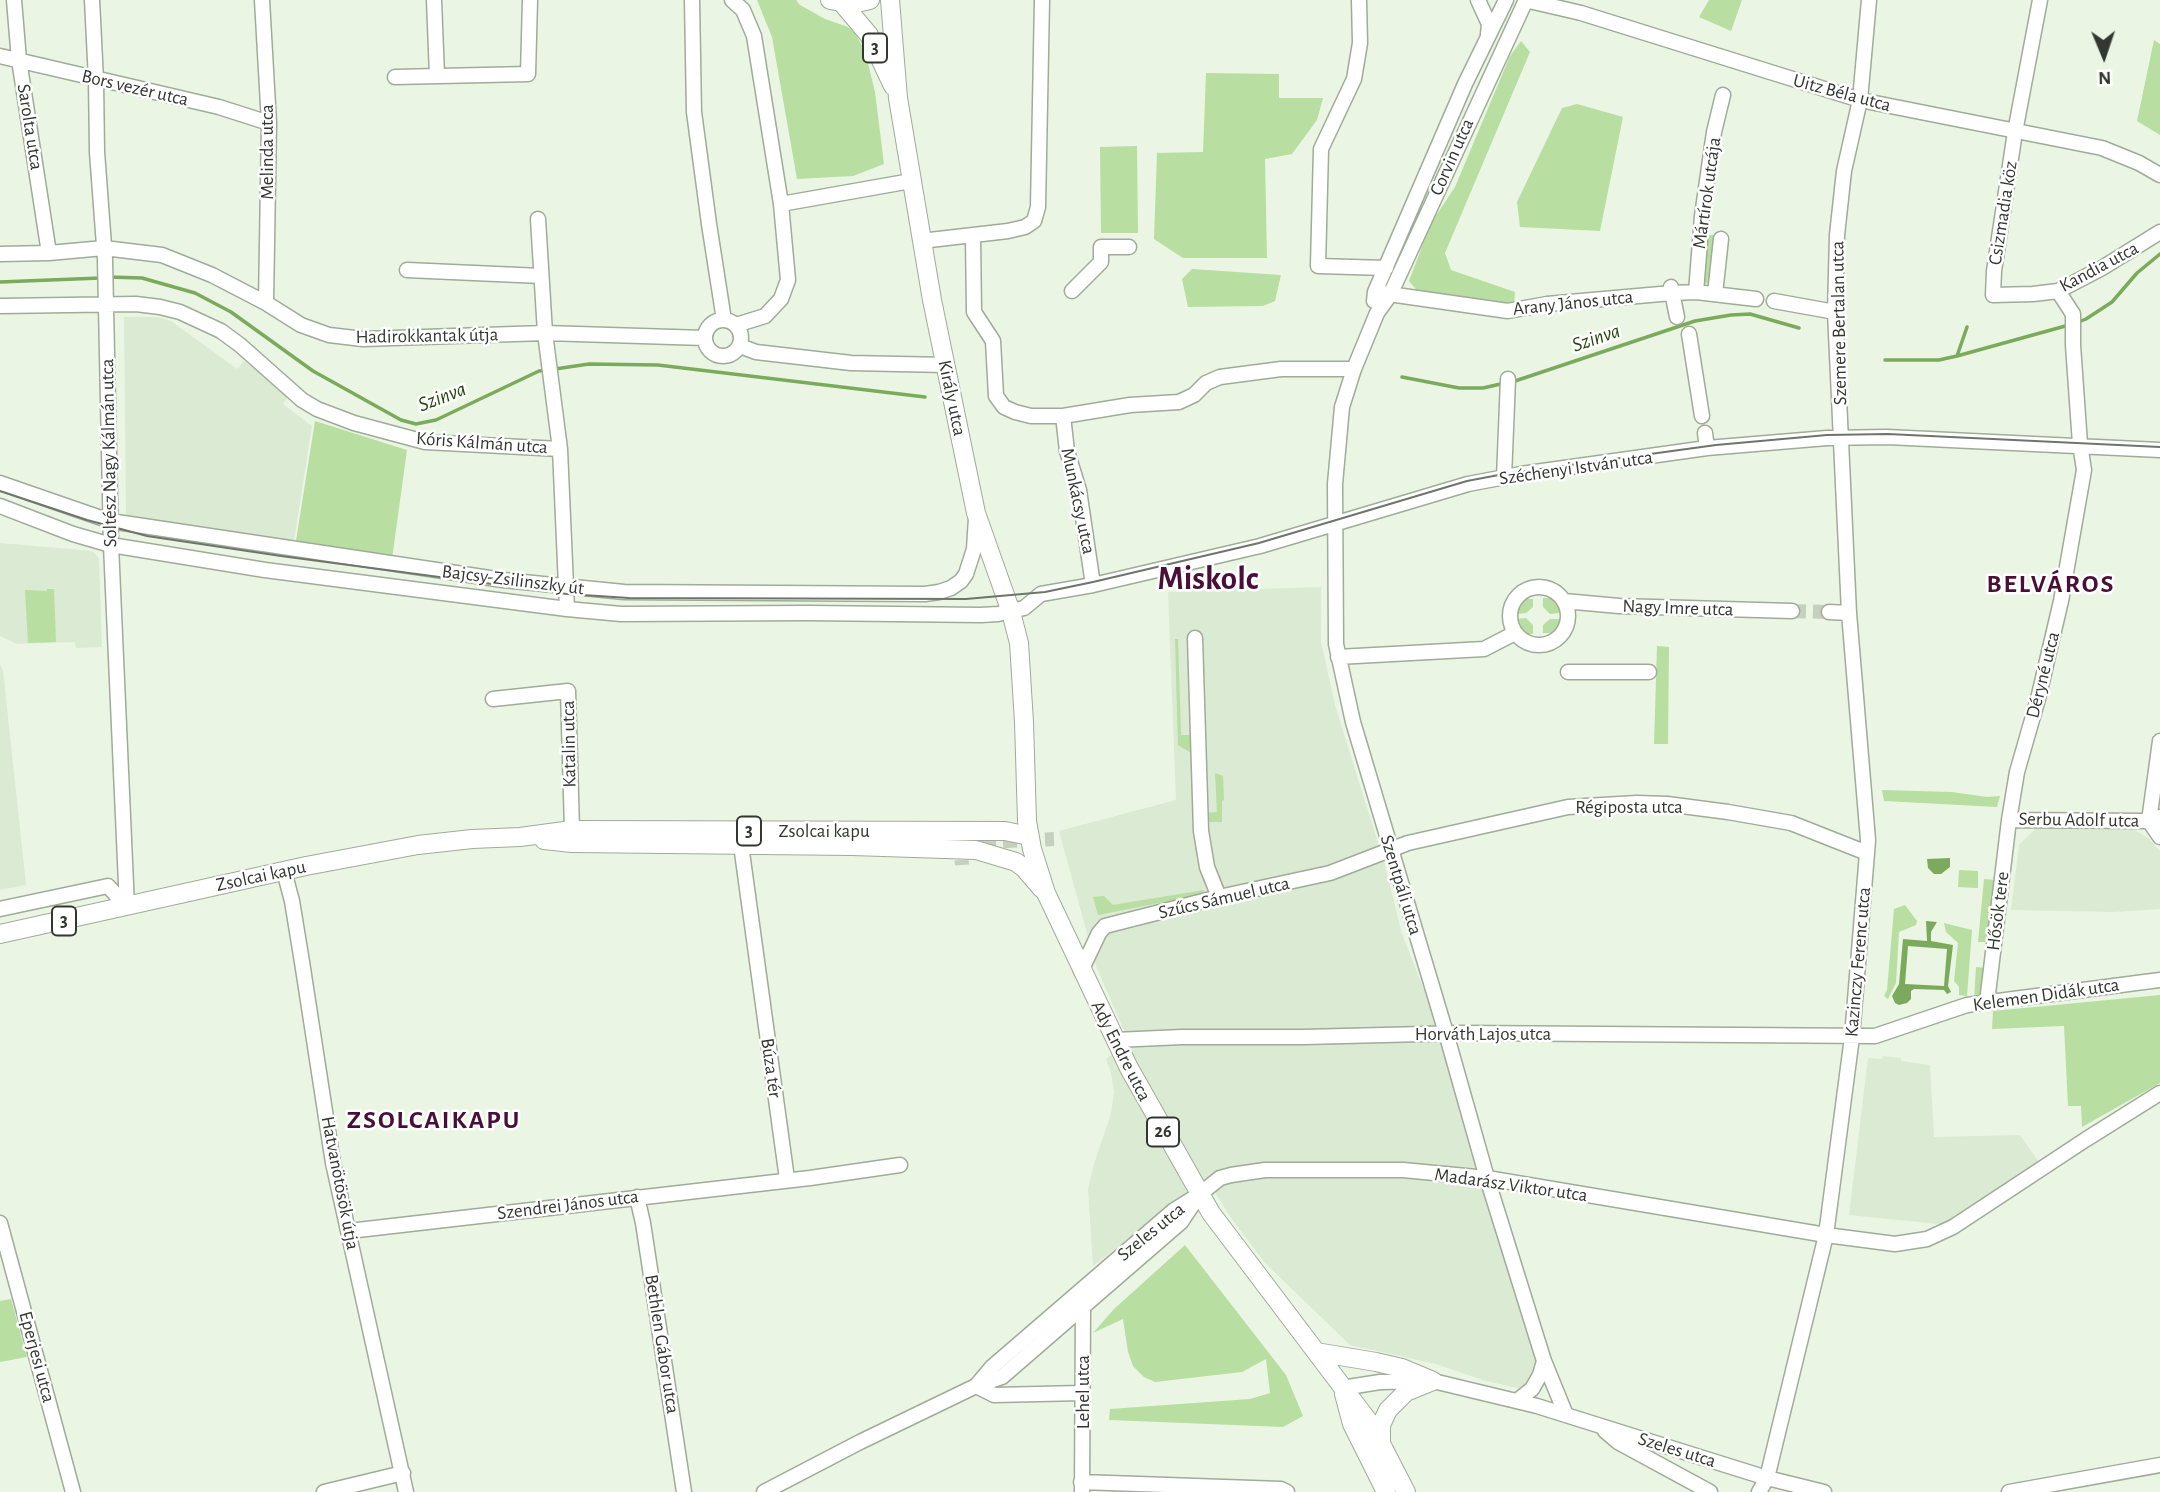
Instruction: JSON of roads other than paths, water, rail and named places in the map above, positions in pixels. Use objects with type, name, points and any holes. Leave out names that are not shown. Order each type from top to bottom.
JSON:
[{"type":"main road","name":"3","points":[[836,1],[852,4],[870,0]]},
{"type":"main road","name":"Király utca","points":[[890,0],[898,99],[921,241],[976,513],[1011,612]]},
{"type":"main road","name":"Király utca","points":[[836,1],[869,35],[898,99]]},
{"type":"main road","name":"Ady Endre utca","points":[[1011,612],[1020,657],[1029,836],[1045,893],[1149,1107],[1200,1194],[1221,1228],[1316,1352]]},
{"type":"main road","name":"Zsolcai kapu","points":[[0,934],[284,871],[418,845],[472,839],[520,837],[572,830],[1013,831],[1029,836]]},
{"type":"main road","name":"3","points":[[976,850],[1009,848],[1029,836]]},
{"type":"main road","name":"Ady Endre utca","points":[[1024,868],[1024,853],[1029,836]]},
{"type":"main road","name":"Zsolcai kapu","points":[[520,837],[572,843],[976,850]]},
{"type":"main road","points":[[976,850],[1005,858],[1024,868],[1045,893]]},
{"type":"main road","points":[[1316,1352],[1402,1368],[1433,1381]]},
{"type":"main road","name":"26","points":[[1316,1352],[1372,1426],[1406,1492]]},
{"type":"main road","points":[[1381,1441],[1381,1425],[1388,1410],[1406,1392],[1433,1381]]},
{"type":"main road","name":"26","points":[[1342,1388],[1352,1424],[1386,1492]]},
{"type":"street","name":"Sarolta utca","points":[[13,0],[19,60],[49,253]]},
{"type":"street","name":"Soltész Nagy Kálmán utca","points":[[92,0],[106,305],[110,521],[127,907]]},
{"type":"street","name":"Melinda utca","points":[[261,0],[269,123],[266,303]]},
{"type":"street","points":[[434,0],[436,76]]},
{"type":"street","points":[[395,77],[528,74],[530,0]]},
{"type":"street","points":[[692,0],[694,112],[709,224],[730,322],[741,335],[740,346],[732,354],[718,356],[708,347],[705,338],[710,326],[717,321],[730,322],[765,316],[781,299],[788,280],[781,204],[754,36],[743,10],[732,0]]},
{"type":"street","points":[[921,241],[973,237],[1025,227],[1034,221],[1038,207],[1042,0]]},
{"type":"street","points":[[1351,0],[1359,0],[1360,43],[1356,71],[1321,149],[1318,265],[1386,268]]},
{"type":"street","points":[[1478,0],[1489,24],[1488,36]]},
{"type":"street","name":"Corvin utca","points":[[1383,294],[1386,268],[1465,83],[1506,0]]},
{"type":"street","name":"Corvin utca","points":[[1365,342],[1383,294],[1525,0]]},
{"type":"street","name":"Uitz Béla utca","points":[[1525,0],[1581,13],[1860,100],[2102,148],[2160,175]]},
{"type":"street","points":[[1572,0],[1581,13]]},
{"type":"street","name":"Szemere Bertalan utca","points":[[1842,438],[1835,312],[1837,235],[1843,184],[1860,100],[1869,0]]},
{"type":"street","name":"Csizmadia köz","points":[[1993,295],[1994,271],[2015,132],[2040,0]]},
{"type":"street","points":[[1514,25],[1538,14],[1581,13]]},
{"type":"street","name":"Bors vezér utca","points":[[0,56],[239,113],[269,123]]},
{"type":"street","name":"Mártírok utcája","points":[[1696,292],[1702,216],[1714,132],[1723,95]]},
{"type":"street","points":[[781,204],[911,181]]},
{"type":"street","points":[[538,219],[545,333],[560,449],[567,609]]},
{"type":"street","name":"Kandia utca","points":[[1993,295],[2058,291],[2102,268],[2160,232]]},
{"type":"street","points":[[973,237],[974,312],[993,341],[996,396],[1004,407],[1015,412],[1031,416],[1063,416],[1130,405],[1180,402],[1194,395],[1206,383],[1220,377],[1304,368],[1354,369]]},
{"type":"street","points":[[1715,294],[1721,239]]},
{"type":"street","points":[[1072,291],[1101,262],[1101,247],[1129,247]]},
{"type":"street","name":"Hadirokkantak útja","points":[[0,254],[162,255],[212,275],[301,325],[328,335],[363,339],[545,333],[705,338]]},
{"type":"street","points":[[407,270],[541,276]]},
{"type":"street","points":[[1672,290],[1677,317]]},
{"type":"street","name":"Arany János utca","points":[[1383,294],[1508,311],[1672,290],[1756,299]]},
{"type":"street","name":"Déryné utca","points":[[2009,820],[2017,772],[2038,699],[2061,601],[2084,470],[2080,447],[2073,314],[2058,291]]},
{"type":"street","points":[[1774,301],[1835,312]]},
{"type":"street","name":"Kóris Kálmán utca","points":[[0,306],[136,304],[180,312],[205,322],[240,345],[302,400],[317,409],[354,423],[425,442],[560,449]]},
{"type":"street","points":[[1689,334],[1702,416]]},
{"type":"street","name":"Szentpáli utca","points":[[1365,342],[1342,407],[1335,484],[1338,657],[1353,722],[1487,1178],[1544,1360],[1566,1415]]},
{"type":"street","points":[[740,346],[756,352],[851,363],[946,365]]},
{"type":"street","points":[[1504,478],[1508,387]]},
{"type":"street","name":"Munkácsy utca","points":[[1063,416],[1067,450],[1079,490],[1094,585]]},
{"type":"street","name":"Széchenyi István utca","points":[[1011,612],[1026,607],[1041,594],[1094,585],[1260,546],[1438,491],[1706,441],[1887,437],[2160,450]]},
{"type":"street","name":"Kazinczy Ferenc utca","points":[[1759,1492],[1767,1478],[1826,1235],[1852,1037],[1867,853],[1849,613],[1842,438]]},
{"type":"street","name":"Bajcsy-Zsilinszky út","points":[[0,484],[110,521],[437,571],[624,592],[939,592],[951,588],[966,574],[974,549],[976,513]]},
{"type":"street","name":"Bajcsy-Zsilinszky út","points":[[0,506],[73,534],[111,545],[265,570],[567,609],[621,614],[981,615],[1011,612]]},
{"type":"street","points":[[1544,587],[1552,590],[1564,601],[1568,609],[1567,626],[1557,640],[1539,646],[1530,644],[1515,633],[1510,617],[1511,608],[1520,594],[1527,589],[1544,587]]},
{"type":"street","name":"Nagy Imre utca","points":[[1564,601],[1619,606],[1792,611]]},
{"type":"street","points":[[1829,612],[1849,613]]},
{"type":"street","points":[[1338,657],[1483,649],[1515,633]]},
{"type":"street","points":[[1195,638],[1201,831],[1206,867],[1219,898]]},
{"type":"street","points":[[1567,672],[1649,673]]},
{"type":"street","name":"Katalin utca","points":[[493,699],[568,691],[572,830]]},
{"type":"street","points":[[2160,741],[2155,819],[2160,837]]},
{"type":"street","name":"Régiposta utca","points":[[1390,850],[1408,843],[1568,807],[1637,803],[1728,811],[1791,823],[1867,853]]},
{"type":"street","name":"Serbu Adolf utca","points":[[2009,820],[2155,819]]},
{"type":"street","name":"Hősök tere","points":[[1987,1002],[2009,820]]},
{"type":"street","name":"Búza tér","points":[[741,845],[787,1179]]},
{"type":"street","name":"Szűcs Sámuel utca","points":[[1081,971],[1105,926],[1330,873],[1390,850]]},
{"type":"street","name":"Hatvanötösök útja","points":[[284,871],[292,901],[333,1163],[406,1492]]},
{"type":"street","points":[[0,909],[108,886],[127,907]]},
{"type":"street","name":"Kelemen Didák utca","points":[[1852,1037],[1875,1036],[1967,1005],[2160,980]]},
{"type":"street","name":"Horváth Lajos utca","points":[[1115,1040],[1446,1033],[1852,1037]]},
{"type":"street","name":"Madarász Viktor utca","points":[[1200,1194],[1220,1178],[1244,1172],[1403,1170],[1487,1178],[1826,1235],[1895,1244],[1927,1239],[1953,1227],[2160,1093]]},
{"type":"street","points":[[787,1179],[900,1165]]},
{"type":"street","name":"Szendrei János utca","points":[[349,1231],[787,1179]]},
{"type":"street","name":"Szeles utca","points":[[764,1492],[976,1386],[992,1367],[1079,1302],[1173,1211],[1200,1194]]},
{"type":"street","name":"Bethlen Gábor utca","points":[[636,1197],[643,1223],[684,1492]]},
{"type":"street","name":"Eperjesi utca","points":[[0,1223],[74,1492]]},
{"type":"street","name":"Lehel utca","points":[[1079,1302],[1082,1487]]},
{"type":"street","points":[[1517,1401],[1532,1389],[1544,1360]]},
{"type":"street","name":"Szeles utca","points":[[1342,1388],[1380,1382],[1433,1381],[1517,1401],[1767,1478],[1824,1492]]},
{"type":"street","points":[[976,1386],[994,1395],[1082,1393]]},
{"type":"street","points":[[1598,1425],[1618,1442],[1710,1492]]},
{"type":"street","points":[[2009,1492],[2160,1465]]},
{"type":"street","points":[[324,1492],[403,1473]]},
{"type":"street","points":[[1082,1487],[1282,1489],[1287,1492]]},
{"type":"waterway","name":"Szinva","points":[[2076,323],[2112,302],[2137,273],[2160,254]]},
{"type":"waterway","name":"Szinva","points":[[108,277],[142,278],[195,293],[231,312],[313,371],[401,420],[416,424],[436,420],[539,371],[547,370]]},
{"type":"waterway","name":"Szinva","points":[[0,282],[100,278]]},
{"type":"waterway","name":"Szinva","points":[[1512,382],[1695,321],[1750,314],[1799,328]]},
{"type":"waterway","name":"Szinva","points":[[1885,360],[1939,360],[2069,325]]},
{"type":"waterway","points":[[1957,356],[1967,327]]},
{"type":"waterway","name":"Szinva","points":[[555,369],[589,364],[658,365],[925,397]]},
{"type":"waterway","name":"Szinva","points":[[1402,377],[1459,388],[1483,388],[1505,383]]},
{"type":"tunnel","points":[[1792,611],[1829,612]]},
{"type":"tunnel","points":[[960,839],[962,865]]},
{"type":"tunnel","points":[[961,843],[1054,839]]},
{"type":"tram line","points":[[0,491],[87,520],[147,536],[567,594],[629,598],[966,599],[1045,592],[1259,543],[1467,481],[1716,445],[1827,435],[1888,434],[2160,447]]},
{"type":"district","name":"Miskolc","points":[[1208,579]]},
{"type":"district","name":"BELVÁROS","points":[[2051,584]]},
{"type":"district","name":"ZSOLCAIKAPU","points":[[434,1120]]}]
